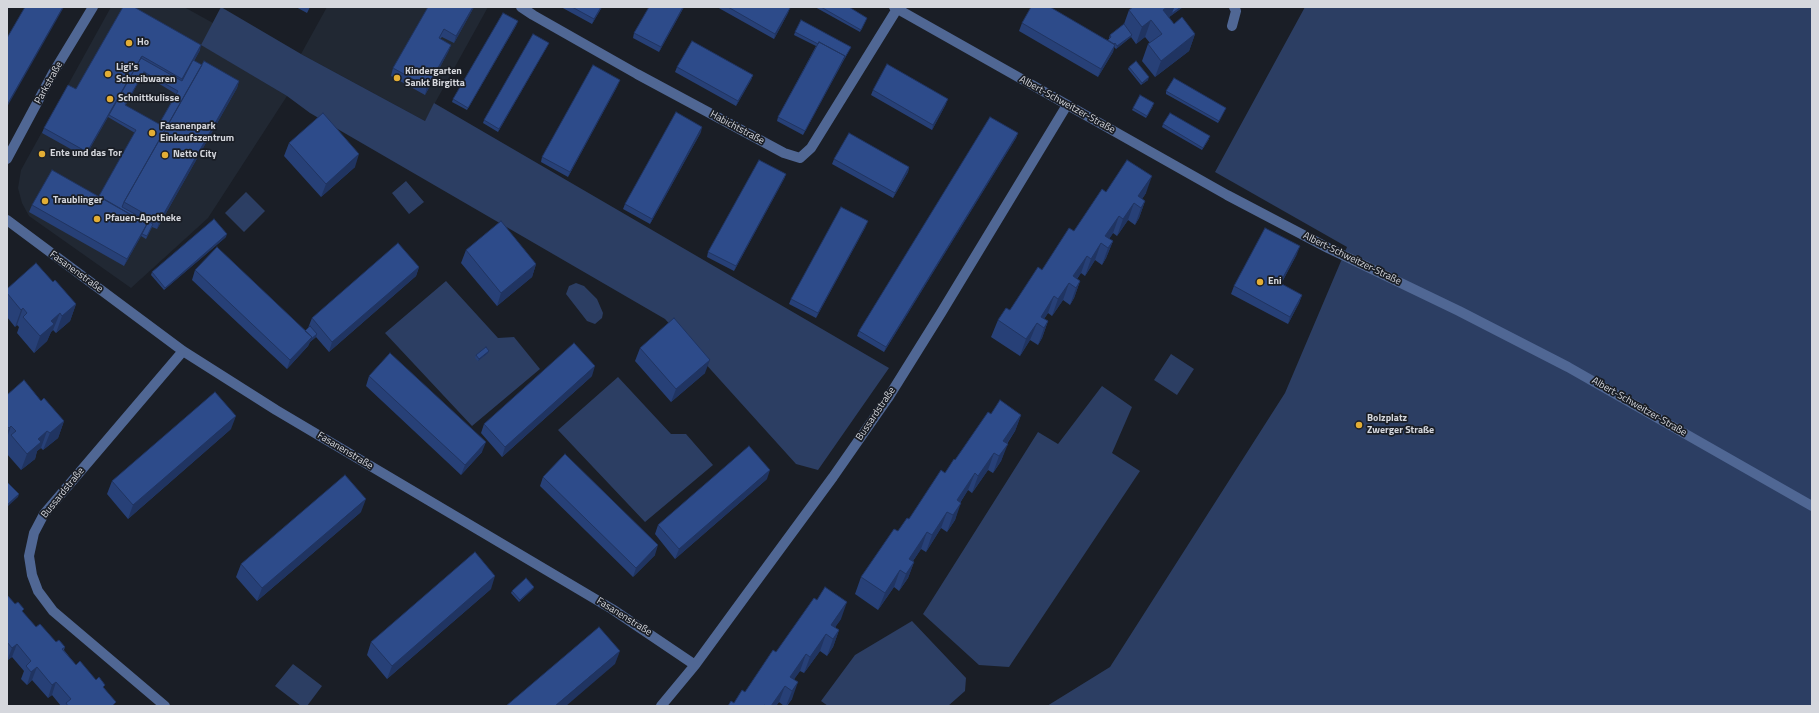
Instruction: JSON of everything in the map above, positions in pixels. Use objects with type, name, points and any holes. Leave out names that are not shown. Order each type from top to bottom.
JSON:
[{"type":"street","name":"Parkstraße","points":[[7,159],[53,74],[93,7]]},
{"type":"street","name":"Habichtstraße","points":[[521,7],[637,74],[784,153],[800,158],[811,148],[872,50],[895,8]]},
{"type":"street","points":[[1232,26],[1236,11],[1234,7]]},
{"type":"street","name":"Albert-Schweitzer-Straße","points":[[895,8],[1227,196],[1328,248],[1459,311],[1568,367],[1812,506]]},
{"type":"street","name":"Bussardstraße","points":[[661,706],[695,665],[833,477],[891,392],[941,313],[1067,105]]},
{"type":"street","name":"Fasanenstraße","points":[[7,220],[183,351],[276,410],[612,609],[695,665]]},
{"type":"street","name":"Bussardstraße","points":[[165,706],[52,611],[38,591],[32,575],[29,556],[34,533],[44,514],[183,351]]},
{"type":"shaded area","name":"Fasanenpark Einkaufszentrum","points":[[111,7],[184,7],[213,23],[202,45],[287,96],[208,218],[131,288],[29,216],[22,203],[18,188],[21,170]]},
{"type":"shaded area","points":[[221,7],[301,54],[425,121],[434,103],[889,368],[818,470],[796,464],[665,319],[310,113],[287,96],[201,45]]},
{"type":"shaded area","name":"Kindergarten Sankt Birgitta","points":[[327,7],[488,7],[425,121],[301,54]]},
{"type":"shaded area","points":[[1305,7],[1812,7],[1812,706],[1047,706],[1110,667],[1285,393],[1347,247],[1215,172]]},
{"type":"shaded area","points":[[406,181],[424,202],[409,214],[392,193]]},
{"type":"shaded area","points":[[246,192],[265,211],[244,232],[225,213]]},
{"type":"shaded area","points":[[446,281],[498,338],[514,337],[540,369],[472,426],[385,333]]},
{"type":"shaded area","points":[[576,283],[584,286],[597,299],[603,313],[602,318],[595,324],[587,321],[566,294],[569,286]]},
{"type":"shaded area","points":[[1171,354],[1194,369],[1177,395],[1154,380]]},
{"type":"shaded area","points":[[618,377],[671,434],[686,434],[713,465],[645,522],[558,430]]},
{"type":"shaded area","points":[[1102,386],[1132,407],[1112,453],[1140,471],[1009,667],[979,665],[923,614],[1038,432],[1058,444]]},
{"type":"shaded area","points":[[912,621],[966,678],[965,691],[948,706],[828,706],[821,701],[855,655]]},
{"type":"shaded area","points":[[293,664],[322,686],[307,706],[301,706],[275,686]]},
{"type":"building","points":[[25,7],[63,7],[7,105],[7,38]]},
{"type":"building","points":[[123,7],[134,7],[201,45],[182,79],[142,56],[87,152],[44,128],[68,85],[76,89]]},
{"type":"building","points":[[428,7],[473,7],[456,36],[444,29],[439,38],[451,45],[427,87],[393,68]]},
{"type":"building","points":[[572,7],[601,7],[594,19]]},
{"type":"building","points":[[649,7],[683,7],[661,47],[634,33]]},
{"type":"building","points":[[728,7],[789,7],[790,8],[775,34]]},
{"type":"building","points":[[821,7],[849,7],[867,18],[861,30]]},
{"type":"building","points":[[1031,7],[1050,7],[1115,45],[1101,69],[1022,23]]},
{"type":"building","points":[[1133,7],[1167,7],[1163,10],[1174,24],[1182,17],[1195,34],[1161,61],[1148,44],[1162,34],[1151,20],[1142,27],[1129,10]]},
{"type":"building","points":[[1174,7],[1181,7],[1171,14]]},
{"type":"building","points":[[503,13],[518,21],[468,108],[453,99]]},
{"type":"building","points":[[801,20],[851,47],[844,59],[845,56],[819,42],[818,44],[795,32]]},
{"type":"building","points":[[1124,24],[1132,35],[1117,46],[1115,43],[1114,44],[1108,40],[1111,37],[1110,35]]},
{"type":"building","points":[[533,34],[549,43],[499,129],[484,120]]},
{"type":"building","points":[[692,41],[753,75],[738,101],[677,67]]},
{"type":"building","points":[[819,42],[845,56],[805,131],[778,117]]},
{"type":"building","points":[[141,58],[182,81],[193,60],[202,65],[122,207],[153,224],[147,236],[142,234],[147,224],[99,196],[136,130],[109,115]],"holes":[[[144,72],[178,91],[159,124],[125,105]]]},
{"type":"building","points":[[204,61],[239,81],[159,222],[124,202]]},
{"type":"building","points":[[1136,61],[1149,77],[1142,83],[1129,67]]},
{"type":"building","points":[[887,64],[948,99],[933,125],[873,90]]},
{"type":"building","points":[[593,65],[620,80],[570,172],[542,157]]},
{"type":"building","points":[[1174,78],[1226,108],[1219,121],[1166,91]]},
{"type":"building","points":[[1140,95],[1154,103],[1147,116],[1133,108]]},
{"type":"building","points":[[676,112],[702,127],[652,219],[625,204]]},
{"type":"building","points":[[323,113],[359,154],[326,184],[289,143]]},
{"type":"building","points":[[1170,113],[1210,136],[1203,148],[1163,124]]},
{"type":"building","points":[[990,117],[1018,133],[886,347],[859,331]]},
{"type":"building","points":[[849,133],[909,167],[895,193],[834,159]]},
{"type":"building","points":[[759,160],[786,174],[736,266],[708,252]]},
{"type":"building","points":[[1127,160],[1152,176],[1138,196],[1145,201],[1141,208],[1134,203],[1123,219],[1119,216],[1105,236],[1113,241],[1108,248],[1101,243],[1091,259],[1087,256],[1073,276],[1080,281],[1076,288],[1069,283],[1058,299],[1054,296],[1041,317],[1048,321],[1044,328],[1037,323],[1026,339],[998,320],[1006,308],[1010,310],[1038,267],[1042,270],[1069,228],[1074,231],[1102,189],[1106,192]]},
{"type":"building","points":[[52,170],[147,224],[127,259],[32,205]]},
{"type":"building","points":[[841,207],[868,221],[818,313],[791,299]]},
{"type":"building","points":[[214,219],[227,234],[165,288],[152,272]]},
{"type":"building","points":[[501,221],[536,264],[501,293],[466,250]]},
{"type":"building","name":"Eni","points":[[1265,228],[1300,246],[1280,283],[1302,295],[1290,317],[1234,286]]},
{"type":"building","points":[[398,243],[419,267],[332,342],[312,318]]},
{"type":"building","points":[[217,247],[312,337],[290,360],[195,270]]},
{"type":"building","points":[[36,263],[53,282],[55,280],[76,304],[62,316],[60,313],[51,321],[54,324],[40,336],[23,317],[27,313],[23,308],[21,310],[7,293],[7,289]]},
{"type":"building","points":[[674,318],[710,360],[676,389],[640,348]]},
{"type":"building","points":[[310,326],[317,334],[311,339],[312,337],[305,331]]},
{"type":"building","points":[[574,343],[595,366],[505,447],[484,424]]},
{"type":"building","points":[[486,347],[489,351],[479,359],[476,355]]},
{"type":"building","points":[[390,353],[486,442],[465,465],[369,376]]},
{"type":"building","points":[[24,380],[41,401],[44,398],[64,421],[50,433],[47,431],[38,439],[41,442],[27,454],[11,435],[16,431],[11,426],[9,428],[7,426],[7,395]]},
{"type":"building","points":[[215,392],[236,416],[133,505],[112,481]]},
{"type":"building","points":[[1000,400],[1021,415],[1003,441],[1008,444],[999,456],[994,453],[978,476],[975,473],[957,500],[961,503],[953,515],[947,512],[932,535],[927,532],[909,559],[914,562],[906,574],[900,570],[885,593],[861,577],[894,529],[898,531],[907,518],[909,519],[941,470],[945,473],[988,412],[991,414]]},
{"type":"building","points":[[749,446],[770,470],[679,549],[658,525]]},
{"type":"building","points":[[565,454],[658,545],[636,568],[543,477]]},
{"type":"building","points":[[345,475],[366,499],[262,588],[241,564]]},
{"type":"building","points":[[7,482],[19,494],[7,505]]},
{"type":"building","points":[[475,552],[495,576],[392,666],[371,642]]},
{"type":"building","points":[[526,578],[534,587],[520,600],[512,591]]},
{"type":"building","points":[[825,587],[847,602],[831,625],[839,630],[833,639],[826,634],[810,657],[806,654],[790,677],[798,682],[792,691],[785,686],[771,706],[728,706],[731,701],[734,703],[742,690],[745,692],[773,650],[776,652],[814,598],[817,600]]},
{"type":"building","points":[[7,595],[15,604],[18,602],[24,609],[22,611],[36,627],[40,624],[56,642],[59,640],[65,647],[62,649],[76,665],[80,661],[96,680],[99,677],[105,685],[103,687],[116,702],[112,706],[68,706],[66,703],[71,699],[56,682],[52,685],[37,667],[31,672],[26,666],[31,661],[17,644],[12,648],[7,642]]},
{"type":"building","points":[[599,627],[620,651],[555,706],[506,706]]},
{"type":"place","name":"Ho","points":[[129,43]]},
{"type":"place","name":"Ligi's Schreibwaren","points":[[108,74]]},
{"type":"place","name":"Kindergarten Sankt Birgitta","points":[[397,78]]},
{"type":"place","name":"Schnittkulisse","points":[[110,99]]},
{"type":"place","name":"Fasanenpark Einkaufszentrum","points":[[152,133]]},
{"type":"place","name":"Ente und das Tor","points":[[42,154]]},
{"type":"place","name":"Netto City","points":[[165,155]]},
{"type":"place","name":"Traublinger","points":[[45,201]]},
{"type":"place","name":"Pfauen-Apotheke","points":[[97,219]]},
{"type":"place","name":"Eni","points":[[1260,282]]},
{"type":"place","name":"Bolzplatz Zwerger Straße","points":[[1359,425]]}]
